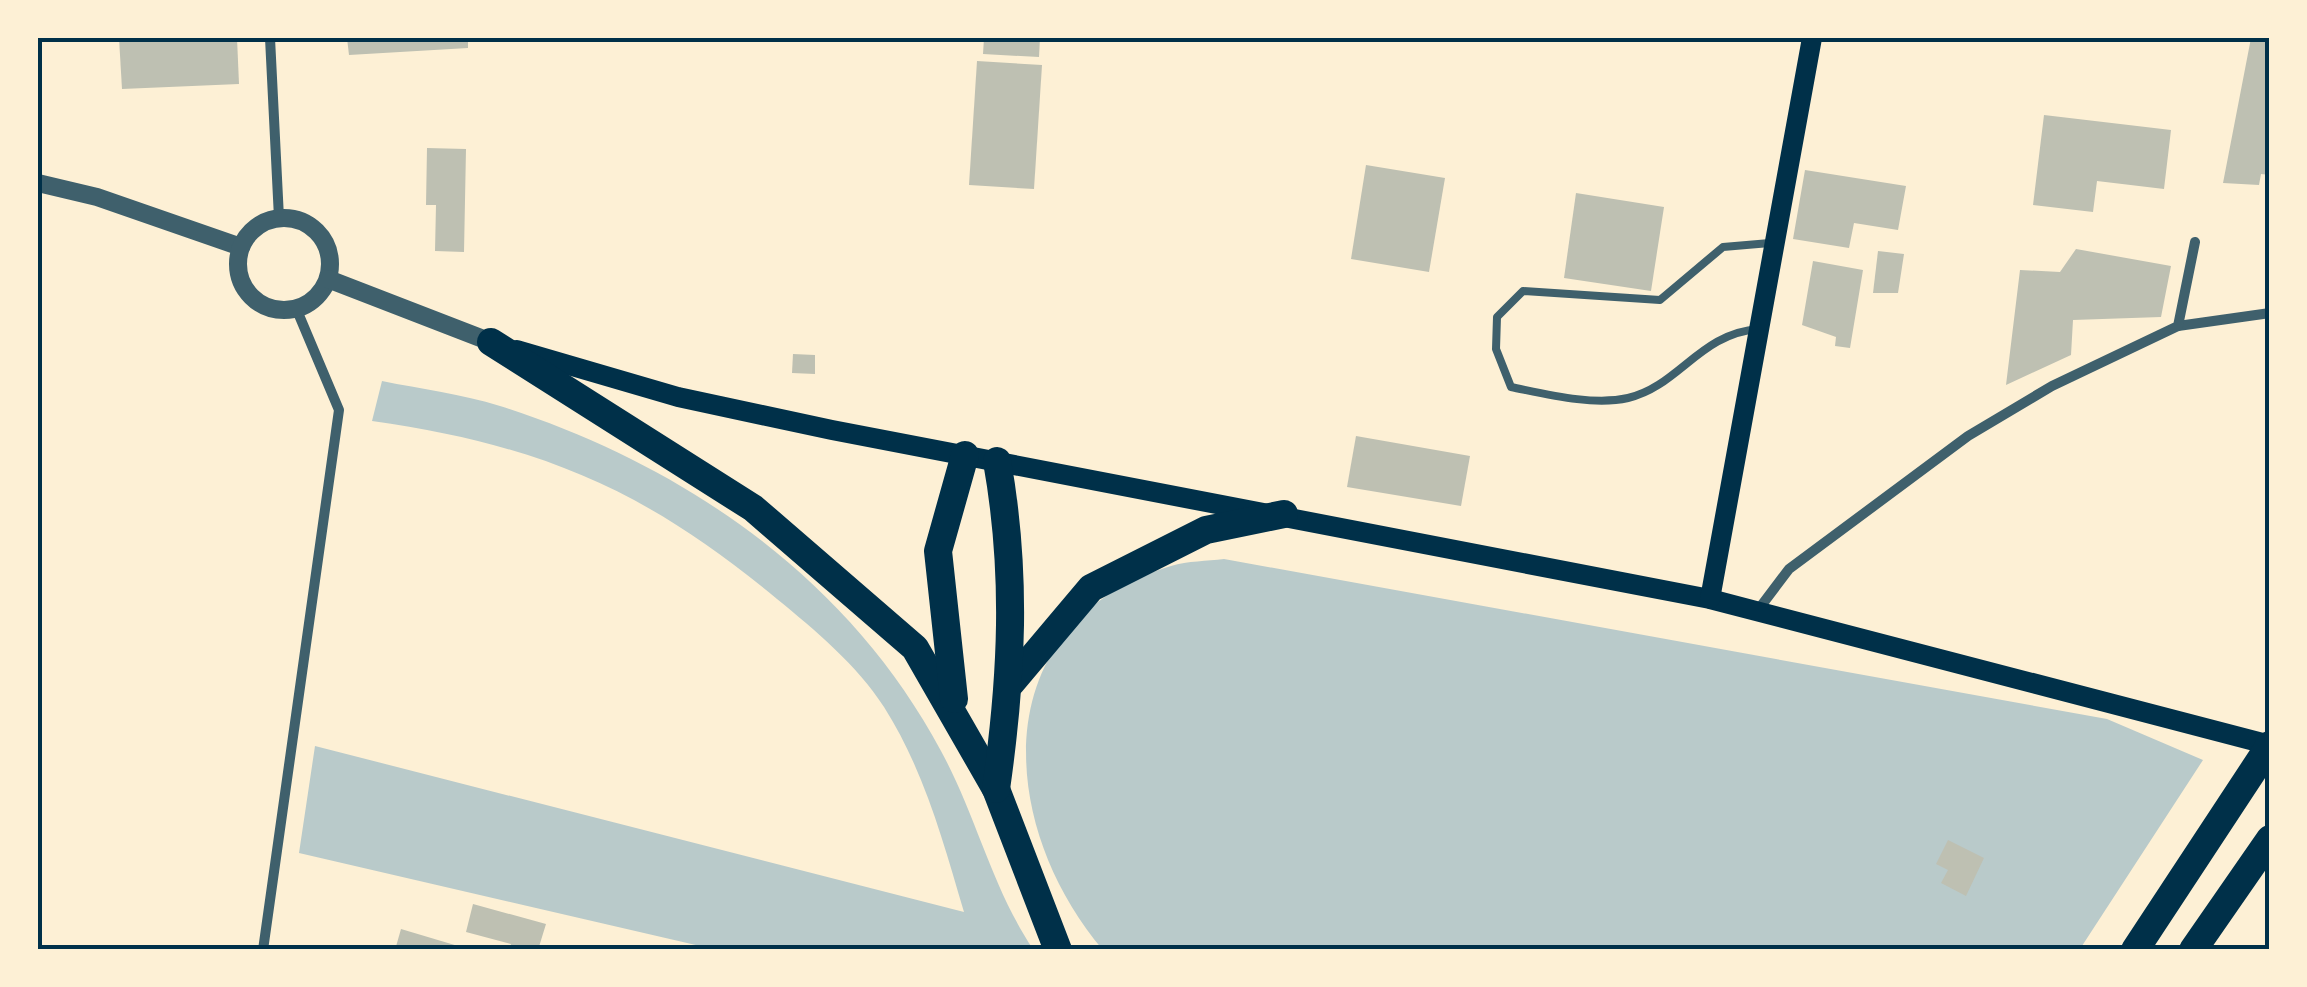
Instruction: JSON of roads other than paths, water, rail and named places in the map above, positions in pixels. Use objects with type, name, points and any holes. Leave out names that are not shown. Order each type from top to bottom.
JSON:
[{"type":"highway","points":[[491,342],[753,508],[915,648],[996,789],[1058,950]]},
{"type":"highway","points":[[956,714],[938,551],[965,455]]},
{"type":"highway","points":[[996,789],[1011,683],[1008,521],[997,461]]},
{"type":"highway","points":[[1011,683],[1091,588],[1206,530],[1284,514]]},
{"type":"highway","points":[[2135,950],[2270,745]]},
{"type":"highway","points":[[2193,950],[2267,843]]},
{"type":"main road","points":[[1710,598],[1812,38]]},
{"type":"main road","points":[[491,342],[678,397],[1710,598],[2270,745]]},
{"type":"street","points":[[270,38],[279,218]]},
{"type":"street","points":[[38,183],[97,196],[241,247]]},
{"type":"street","points":[[279,218],[294,219],[320,235],[328,248],[328,278],[320,292],[296,308],[268,307],[255,300],[240,276],[241,247],[256,227],[279,218]]},
{"type":"street","points":[[2178,326],[2195,242]]},
{"type":"street","points":[[328,278],[491,342]]},
{"type":"street","points":[[263,950],[339,410],[296,308]]},
{"type":"street","points":[[1757,611],[1790,569],[1968,436],[2052,386],[2178,326],[2270,313]]},
{"type":"lane","points":[[1758,329],[1738,331],[1706,345],[1664,380],[1631,398],[1608,400],[1510,386],[1496,348],[1497,317],[1523,292],[1660,300],[1723,247],[1751,241],[1774,243]]}]
